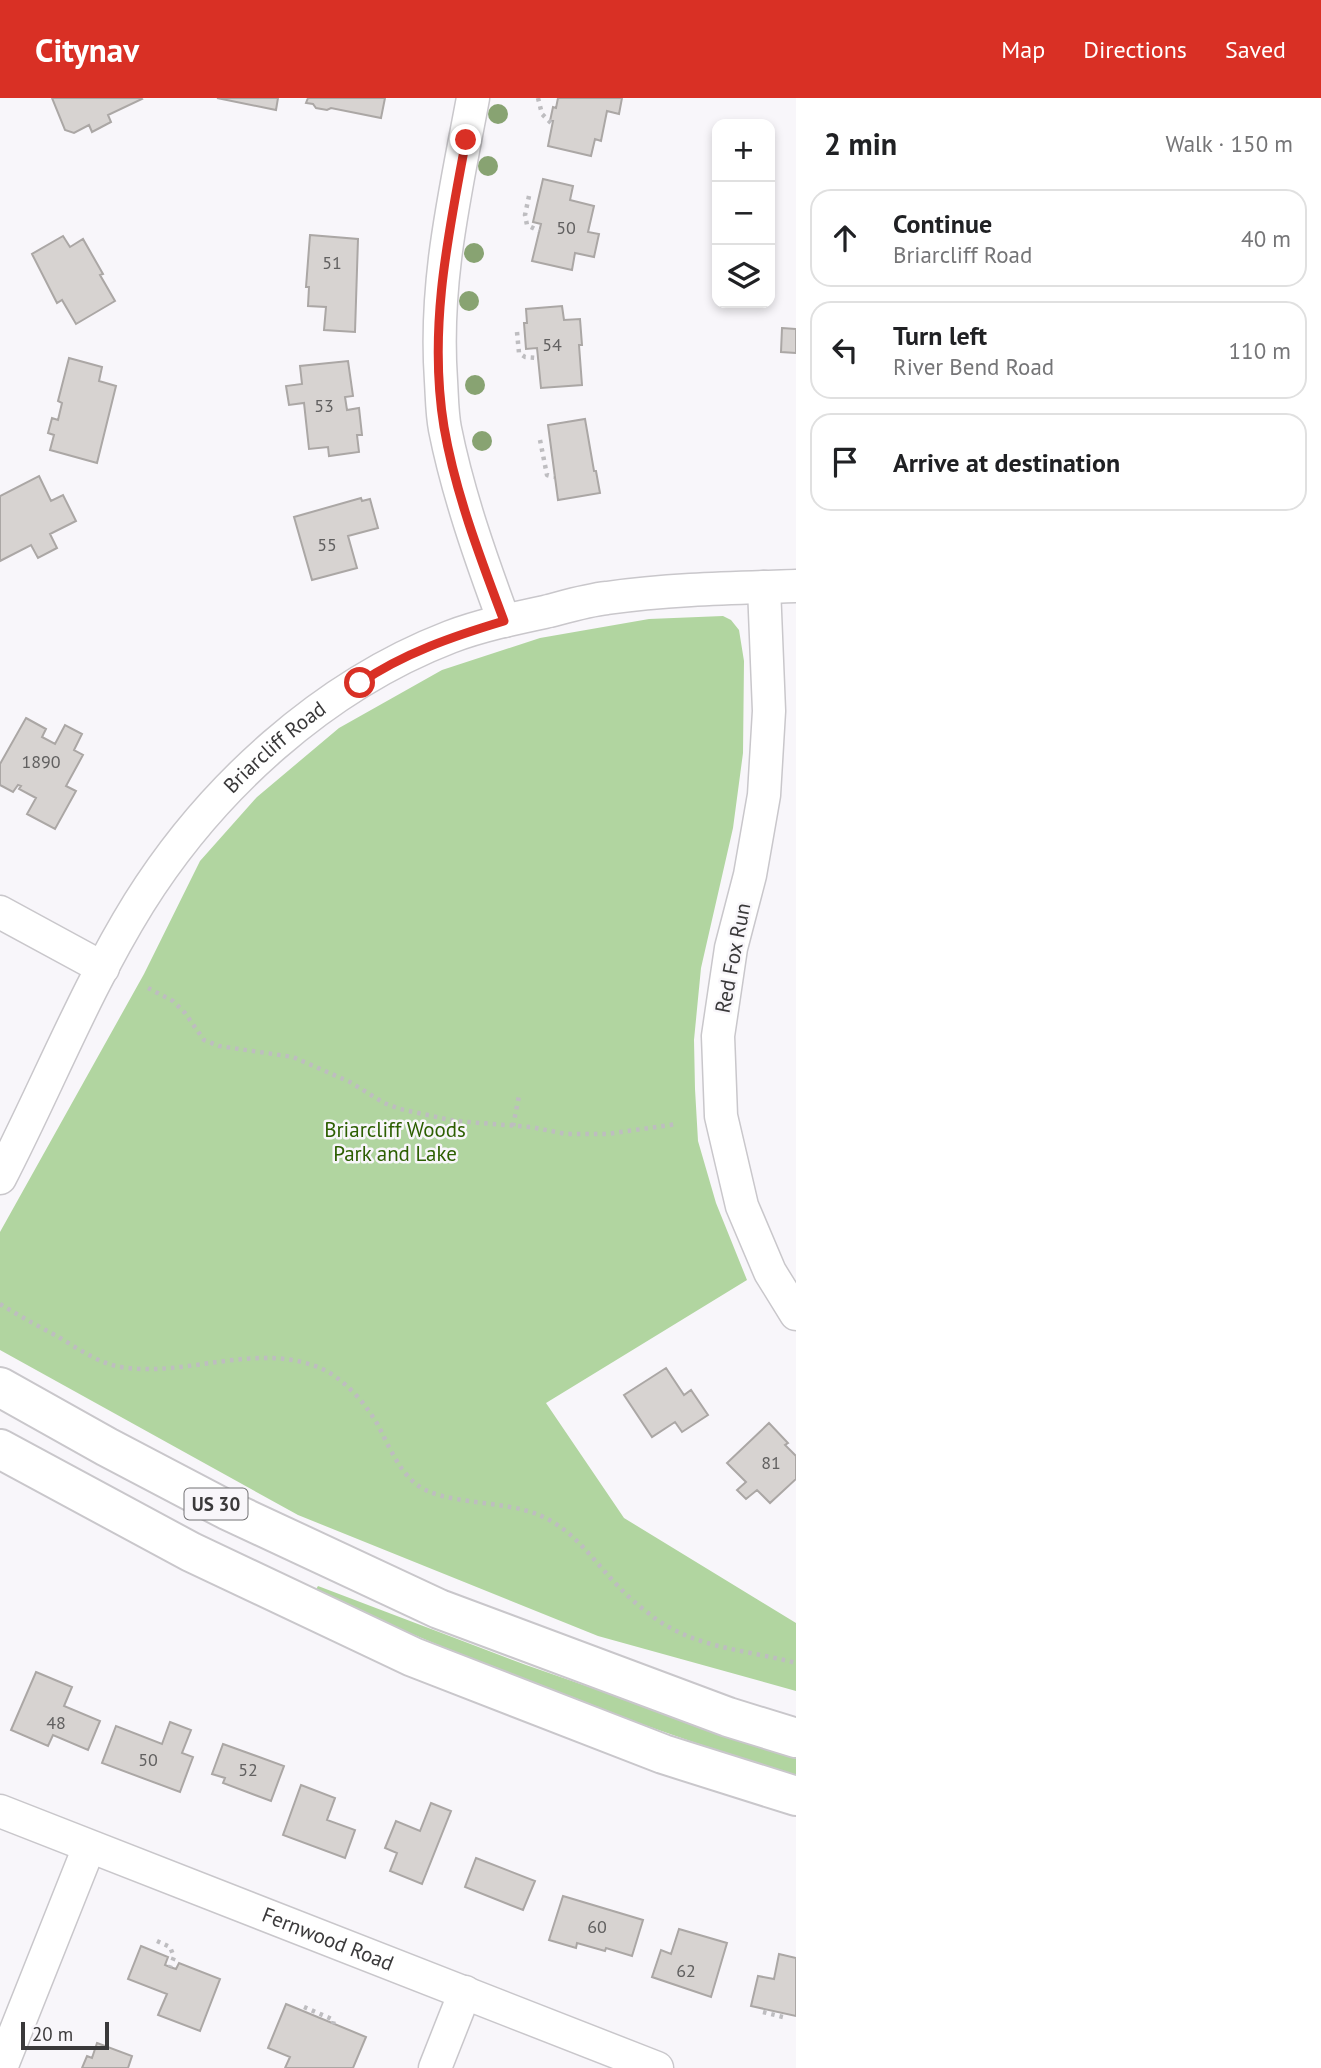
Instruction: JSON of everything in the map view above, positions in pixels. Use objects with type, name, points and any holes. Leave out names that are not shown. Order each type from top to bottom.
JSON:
[{"type":"main road","name":"US 30","points":[[0,1387],[227,1510],[439,1609],[728,1717],[796,1738]]},
{"type":"main road","name":"US 30","points":[[0,1449],[191,1552],[413,1657],[663,1754],[796,1796]]},
{"type":"street","points":[[473,98],[443,263],[438,324],[440,375],[444,427],[459,487],[504,621]]},
{"type":"street","name":"Briarcliff Road","points":[[0,1178],[103,968],[139,904],[194,827],[244,774],[307,719],[378,671],[451,637],[504,621],[606,598],[796,586]]},
{"type":"street","name":"Red Fox Run","points":[[764,587],[769,711],[764,795],[750,875],[731,948],[718,1036],[721,1116],[742,1206],[770,1272],[796,1314]]},
{"type":"street","points":[[0,912],[103,968]]},
{"type":"street","name":"Fernwood Road","points":[[0,1811],[657,2068]]},
{"type":"street","points":[[1,2068],[89,1847]]},
{"type":"street","points":[[435,2068],[464,1992]]},
{"type":"path","points":[[538,98],[542,114],[552,124]]},
{"type":"path","points":[[529,196],[527,225],[539,230]]},
{"type":"path","points":[[517,332],[519,353],[524,357],[538,358]]},
{"type":"path","points":[[540,440],[547,475],[554,477]]},
{"type":"path","points":[[148,988],[173,1001],[204,1040],[219,1046],[293,1057],[350,1082],[384,1103],[400,1109],[455,1121],[585,1135],[677,1124]]},
{"type":"path","points":[[513,1126],[519,1096]]},
{"type":"path","points":[[0,1304],[83,1353],[121,1367],[158,1368],[262,1358],[290,1360],[320,1368],[339,1379],[361,1403],[377,1425],[391,1452],[417,1485],[437,1494],[515,1507],[538,1514],[576,1538],[620,1590],[657,1620],[689,1637],[721,1648],[796,1663]]},
{"type":"path","points":[[158,1941],[170,1947],[174,1957],[170,1967]]},
{"type":"path","points":[[304,2007],[334,2020],[333,2024]]},
{"type":"path","points":[[763,2012],[783,2017],[783,2014]]},
{"type":"green space","name":"Briarcliff Woods Park and Lake","points":[[723,616],[731,620],[739,630],[744,661],[743,753],[733,828],[701,968],[694,1040],[695,1089],[698,1141],[716,1203],[747,1280],[546,1403],[624,1518],[796,1623],[796,1691],[598,1636],[298,1515],[0,1350],[0,1232],[144,974],[200,861],[257,797],[339,728],[442,670],[540,638],[649,619]]},
{"type":"green space","points":[[318,1586],[526,1665],[796,1759],[796,1776],[613,1714],[493,1667],[315,1591]]},
{"type":"building","points":[[52,98],[142,99],[108,115],[111,122],[92,132],[89,125],[74,133],[65,130]]},
{"type":"building","points":[[217,98],[278,98],[276,110]]},
{"type":"building","points":[[308,98],[385,98],[381,118],[331,108],[316,108],[313,104],[306,103]]},
{"type":"building","points":[[558,98],[622,98],[619,114],[607,111],[601,141],[595,139],[591,156],[548,146],[553,121],[550,121]]},
{"type":"building","points":[[543,179],[573,186],[570,200],[594,206],[588,232],[599,234],[594,257],[575,253],[572,270],[532,261],[541,224],[533,222]]},
{"type":"building","points":[[310,235],[358,239],[355,332],[324,330],[326,307],[308,306],[309,287],[306,287]]},
{"type":"building","points":[[63,236],[70,247],[83,239],[115,301],[76,324],[62,300],[57,303],[32,254]]},
{"type":"building","points":[[562,306],[564,320],[580,319],[582,385],[541,388],[537,348],[526,349],[526,309]]},
{"type":"building","points":[[782,328],[796,329],[796,353],[781,352]]},
{"type":"building","points":[[69,358],[102,367],[99,381],[116,386],[97,463],[50,450],[54,435],[48,433],[52,418],[58,420],[62,403],[58,401]]},
{"type":"building","points":[[348,361],[353,396],[345,397],[347,410],[359,408],[362,435],[357,435],[359,452],[329,456],[328,447],[309,449],[304,403],[289,405],[286,386],[302,384],[300,366]]},
{"type":"building","points":[[585,419],[600,493],[558,500],[548,425]]},
{"type":"building","points":[[39,476],[51,501],[63,495],[76,521],[50,534],[57,548],[38,558],[31,545],[0,561],[0,496]]},
{"type":"building","points":[[361,498],[362,501],[370,499],[378,528],[348,536],[357,568],[312,580],[294,517]]},
{"type":"building","points":[[26,718],[46,729],[42,737],[55,744],[65,725],[82,734],[74,750],[83,755],[66,786],[76,791],[55,829],[27,814],[36,798],[19,789],[21,786],[18,785],[13,792],[0,785],[0,764]]},
{"type":"building","points":[[666,1368],[684,1395],[691,1390],[708,1415],[682,1432],[675,1422],[652,1437],[624,1395]]},
{"type":"building","points":[[769,1423],[796,1456],[796,1479],[770,1503],[757,1490],[746,1499],[737,1490],[746,1482],[727,1463]]},
{"type":"building","points":[[36,1672],[72,1687],[64,1706],[100,1721],[88,1750],[53,1735],[48,1746],[11,1730]]},
{"type":"building","points":[[170,1722],[191,1730],[182,1753],[193,1757],[180,1792],[102,1763],[116,1726],[162,1744]]},
{"type":"building","points":[[223,1744],[284,1766],[271,1801],[223,1783],[225,1778],[212,1774]]},
{"type":"building","points":[[301,1785],[335,1798],[327,1820],[355,1830],[345,1858],[283,1835]]},
{"type":"building","points":[[431,1803],[451,1811],[422,1884],[390,1871],[397,1853],[385,1848],[396,1821],[420,1831]]},
{"type":"building","points":[[476,1858],[535,1881],[523,1910],[465,1887]]},
{"type":"building","points":[[563,1896],[643,1920],[632,1956],[606,1948],[605,1951],[577,1943],[576,1948],[549,1940]]},
{"type":"building","points":[[679,1929],[727,1943],[711,1997],[652,1977],[661,1950],[671,1954]]},
{"type":"building","points":[[141,1946],[168,1957],[165,1965],[176,1969],[179,1963],[220,1979],[200,2031],[158,2015],[167,1994],[128,1979]]},
{"type":"building","points":[[779,1954],[796,1958],[796,2016],[751,2006],[758,1976],[774,1979]]},
{"type":"building","points":[[286,2004],[366,2037],[353,2068],[285,2068],[290,2057],[268,2048]]},
{"type":"building","points":[[97,2043],[132,2056],[128,2068],[82,2068],[87,2056],[92,2058]]},
{"type":"route","points":[[360,683],[378,671],[451,637],[504,621],[459,487],[444,427],[438,324],[443,263],[466,140]]}]
